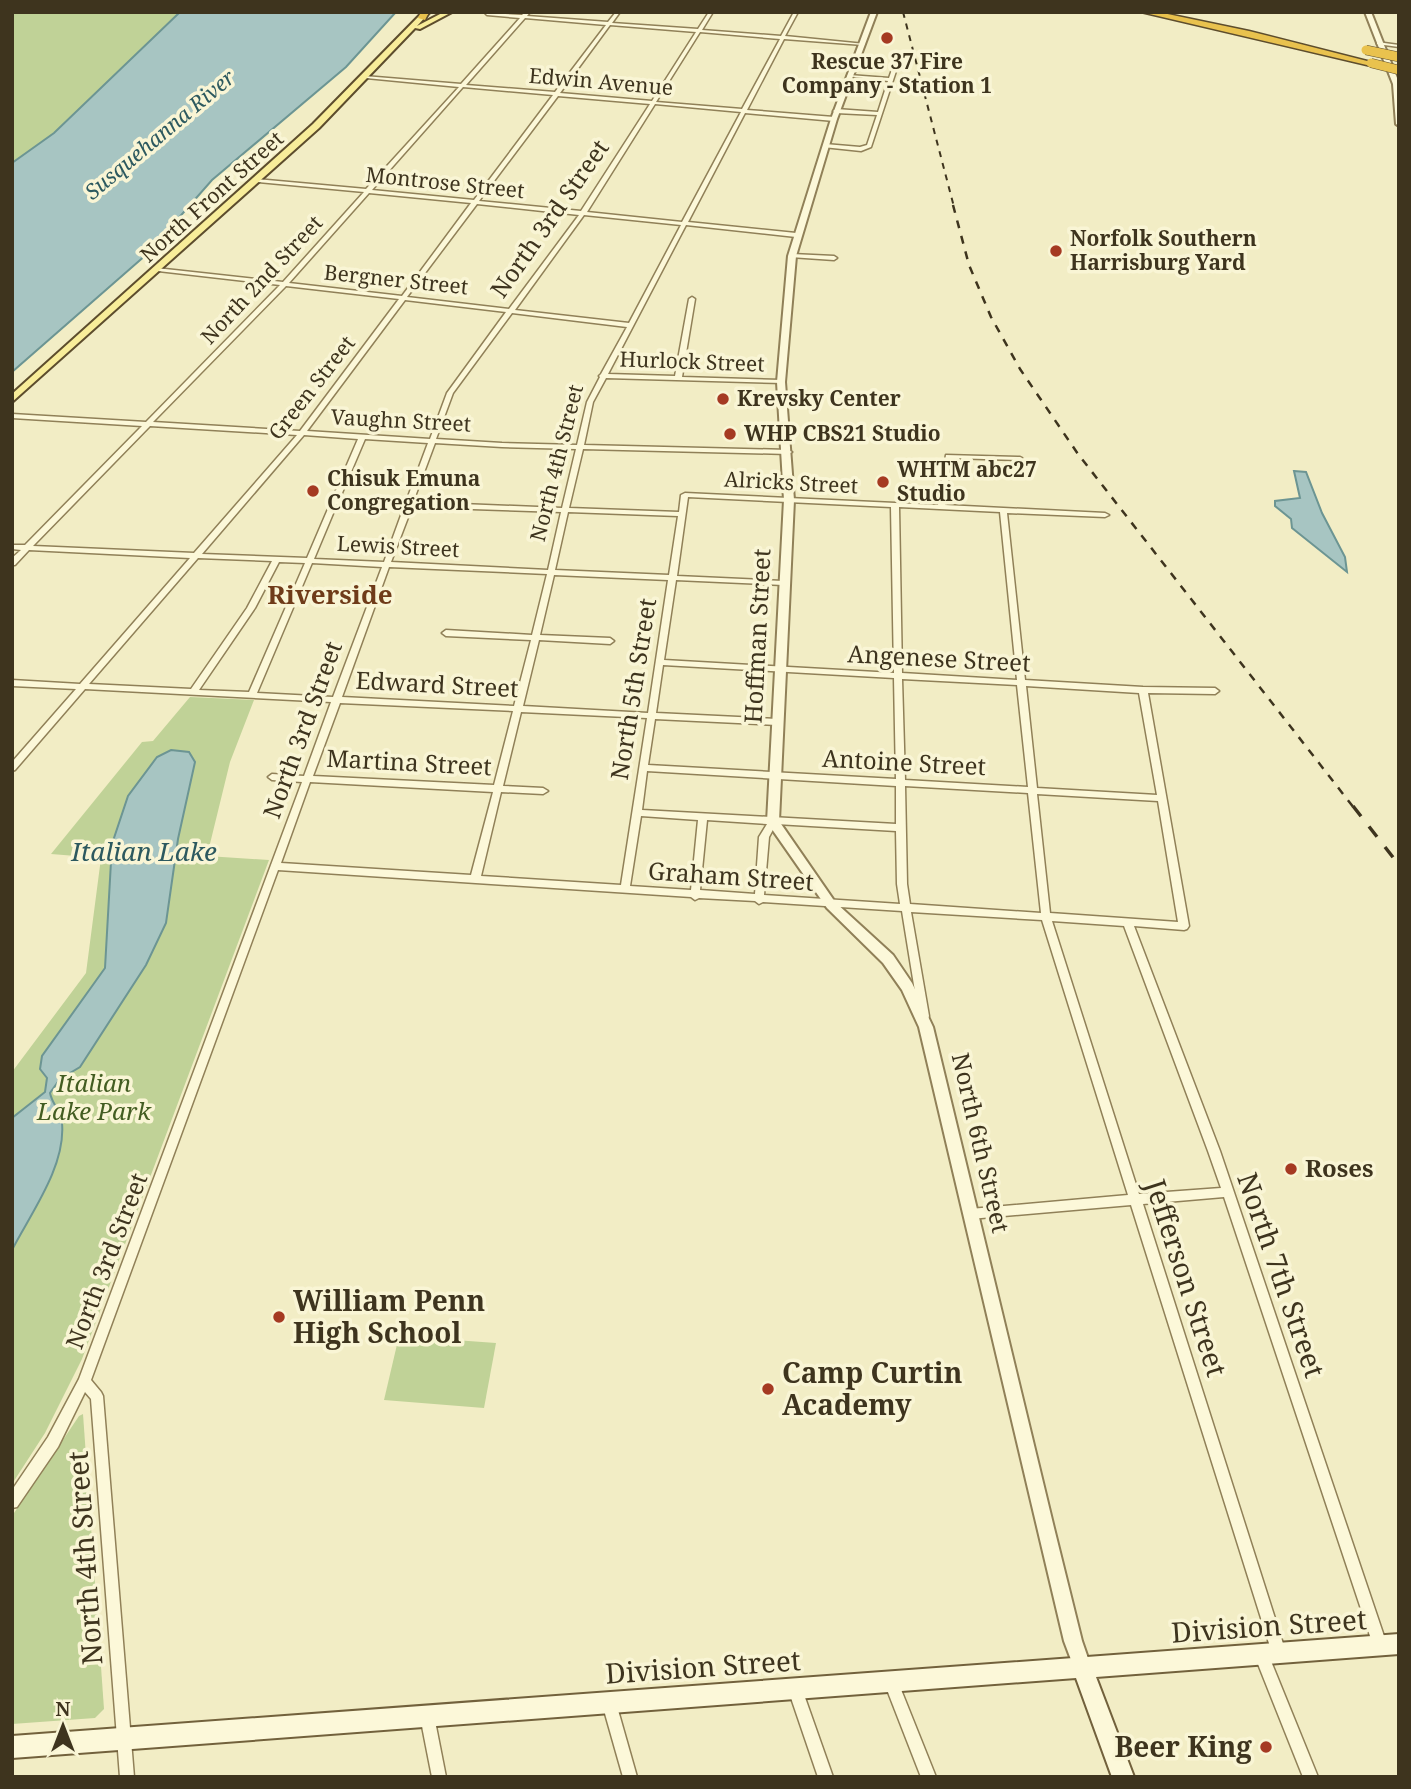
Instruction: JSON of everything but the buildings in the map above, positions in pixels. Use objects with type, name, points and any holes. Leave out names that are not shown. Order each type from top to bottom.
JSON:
[{"type":"highway","points":[[1145,12],[1249,33],[1399,70]]},
{"type":"highway","points":[[1186,12],[1300,34]]},
{"type":"highway","points":[[1286,31],[1399,58]]},
{"type":"highway","points":[[1353,47],[1366,50]]},
{"type":"main road","points":[[368,75],[421,26],[450,12]]},
{"type":"main road","name":"North Front Street","points":[[12,399],[258,180],[368,75],[425,14]]},
{"type":"main road","name":"Division Street","points":[[12,1747],[1389,1645]]},
{"type":"main road","name":"North 6th Street","points":[[1083,1667],[1123,1777]]},
{"type":"street","name":"Green Street","points":[[12,768],[302,433],[618,12]]},
{"type":"street","name":"North 3rd Street","points":[[12,1502],[53,1442],[85,1381],[450,393],[583,213],[711,12]]},
{"type":"street","name":"North 4th Street","points":[[475,880],[590,402],[796,12]]},
{"type":"street","points":[[788,452],[781,382],[796,235],[835,115],[874,12]]},
{"type":"street","points":[[1368,12],[1396,84],[1399,124]]},
{"type":"street","points":[[487,14],[526,15],[863,44]]},
{"type":"street","name":"North 2nd Street","points":[[12,563],[285,285],[526,15]]},
{"type":"street","points":[[1379,43],[1399,46]]},
{"type":"street","points":[[1382,51],[1399,46]]},
{"type":"street","points":[[825,146],[867,148],[898,59]]},
{"type":"street","name":"Edwin Avenue","points":[[368,75],[743,111],[879,114]]},
{"type":"street","points":[[849,76],[891,80]]},
{"type":"street","name":"Montrose Street","points":[[258,180],[796,235]]},
{"type":"street","points":[[792,256],[834,258]]},
{"type":"street","name":"Bergner Street","points":[[158,269],[629,325]]},
{"type":"street","points":[[678,378],[692,299]]},
{"type":"street","name":"Hurlock Street","points":[[602,376],[781,382]]},
{"type":"street","name":"Vaughn Street","points":[[12,416],[580,448],[788,452]]},
{"type":"street","points":[[252,695],[363,436]]},
{"type":"street","name":"Hoffman Street","points":[[759,900],[764,837],[773,822],[773,775],[789,500],[788,452]]},
{"type":"street","points":[[941,507],[948,456],[1018,458]]},
{"type":"street","name":"Alricks Street","points":[[685,495],[1105,515]]},
{"type":"street","name":"North 5th Street","points":[[625,890],[662,663],[685,495]]},
{"type":"street","points":[[336,502],[682,514]]},
{"type":"street","name":"North 6th Street","points":[[895,505],[905,910],[926,1027],[1073,1641],[1083,1667]]},
{"type":"street","name":"Jefferson Street","points":[[1003,510],[1046,918],[1135,1200],[1270,1654],[1311,1777]]},
{"type":"street","name":"Lewis Street","points":[[12,547],[783,583]]},
{"type":"street","points":[[193,692],[251,608],[277,559]]},
{"type":"street","points":[[446,633],[610,640]]},
{"type":"street","name":"Angenese Street","points":[[662,663],[1143,690],[1215,691]]},
{"type":"street","name":"Edward Street","points":[[12,683],[777,722]]},
{"type":"street","points":[[1143,690],[1161,798]]},
{"type":"street","name":"Antoine Street","points":[[645,768],[1161,798]]},
{"type":"street","name":"Martina Street","points":[[272,777],[543,791]]},
{"type":"street","name":"Graham Street","points":[[276,866],[905,910],[1184,926],[1161,798]]},
{"type":"street","points":[[638,813],[901,828]]},
{"type":"street","points":[[695,896],[703,817]]},
{"type":"street","points":[[773,822],[831,905],[888,959],[907,987],[926,1027]]},
{"type":"street","name":"North 7th Street","points":[[1128,923],[1228,1192],[1389,1645]]},
{"type":"street","points":[[970,1214],[1228,1192]]},
{"type":"street","name":"North 4th Street","points":[[85,1381],[97,1396],[127,1777]]},
{"type":"street","points":[[891,1682],[929,1777]]},
{"type":"street","points":[[795,1689],[826,1777]]},
{"type":"street","points":[[609,1703],[630,1777]]},
{"type":"street","points":[[427,1716],[439,1777]]},
{"type":"green space","points":[[12,12],[180,12],[54,133],[12,163]]},
{"type":"green space","name":"Italian Lake Park","points":[[190,697],[254,700],[230,762],[207,856],[269,860],[82,1359],[45,1433],[12,1484],[12,1072],[86,973],[101,858],[51,854],[142,742],[153,741]]},
{"type":"green space","points":[[399,1336],[496,1343],[484,1408],[384,1400]]},
{"type":"green space","points":[[83,1414],[104,1709],[95,1718],[12,1724],[12,1516],[79,1416]]},
{"type":"water","name":"Susquehanna River","points":[[180,12],[396,12],[346,67],[212,180],[147,254],[12,372],[12,163],[54,133]]},
{"type":"water","points":[[1294,471],[1306,472],[1322,513],[1345,557],[1347,572],[1292,528],[1291,519],[1275,506],[1275,501],[1300,498]]},
{"type":"water","name":"Italian Lake","points":[[171,750],[189,752],[195,762],[178,839],[166,923],[146,965],[80,1067],[60,1079],[50,1093],[62,1123],[59,1156],[46,1189],[12,1250],[12,1118],[45,1092],[47,1078],[40,1069],[42,1056],[105,968],[112,844],[128,796],[157,757]]},
{"type":"railway","points":[[903,12],[954,207]]},
{"type":"railway","points":[[953,205],[969,265],[991,317],[1020,369],[1078,454],[1354,808]]},
{"type":"railway","points":[[1353,806],[1399,865]]},
{"type":"place","name":"Rescue 37 Fire Company - Station 1","points":[[887,38]]},
{"type":"place","name":"Norfolk Southern Harrisburg Yard","points":[[1056,251]]},
{"type":"place","name":"Krevsky Center","points":[[723,399]]},
{"type":"place","name":"WHP CBS21 Studio","points":[[730,434]]},
{"type":"place","name":"WHTM abc27 Studio","points":[[883,482]]},
{"type":"place","name":"Chisuk Emuna Congregation","points":[[313,491]]},
{"type":"place","name":"Roses","points":[[1291,1169]]},
{"type":"place","name":"William Penn High School","points":[[279,1317]]},
{"type":"place","name":"Camp Curtin Academy","points":[[768,1389]]},
{"type":"place","name":"Beer King","points":[[1266,1747]]},
{"type":"district","name":"Riverside","points":[[330,595]]}]
